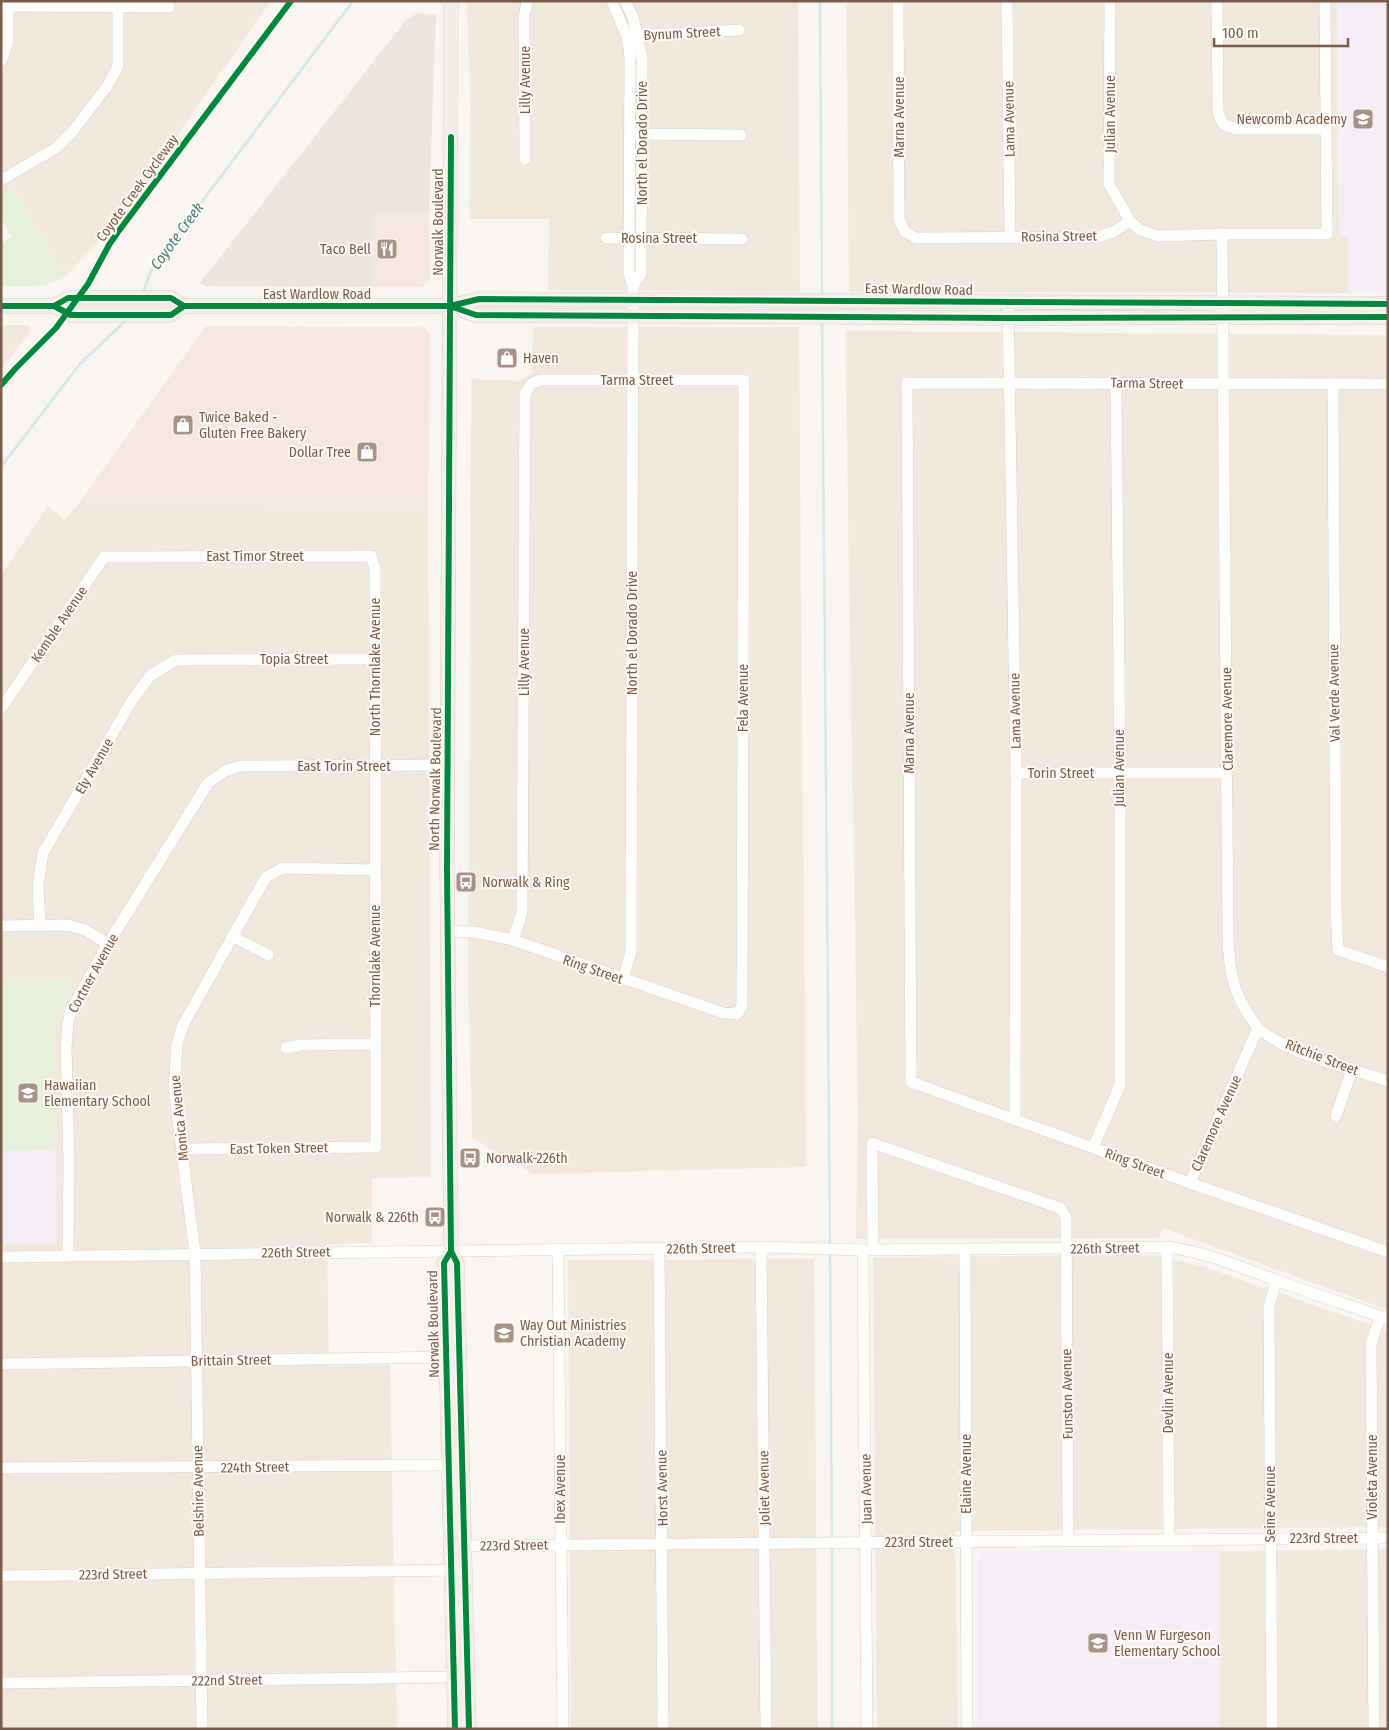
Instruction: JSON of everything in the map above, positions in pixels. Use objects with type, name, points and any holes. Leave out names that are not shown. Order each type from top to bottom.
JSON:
[{"type":"main road","name":"Norwalk Boulevard","points":[[450,306],[451,1]]},
{"type":"main road","name":"East Wardlow Road","points":[[1,306],[54,306],[71,315],[171,315],[184,306],[450,306],[479,299],[1388,304]]},
{"type":"main road","name":"East Wardlow Road","points":[[450,306],[476,315],[1008,318],[1388,317]]},
{"type":"main road","name":"North Norwalk Boulevard","points":[[450,306],[448,765],[450,1251]]},
{"type":"main road","name":"Norwalk Boulevard","points":[[450,1251],[444,1263],[448,1465],[457,1546]]},
{"type":"main road","name":"Norwalk Boulevard","points":[[450,1251],[457,1263],[460,1357],[457,1546],[468,1729]]},
{"type":"main road","name":"Norwalk Boulevard","points":[[455,1729],[454,1677],[458,1570]]},
{"type":"street","name":"Lilly Avenue","points":[[525,158],[524,18],[527,1]]},
{"type":"street","name":"North el Dorado Drive","points":[[612,1],[632,36],[642,59],[642,134],[635,192]]},
{"type":"street","name":"North el Dorado Drive","points":[[623,979],[631,952],[633,285],[640,274],[635,238],[635,192],[630,134],[630,56],[633,17],[625,1]]},
{"type":"street","name":"Marna Avenue","points":[[898,1],[899,219],[905,232]]},
{"type":"street","name":"Lama Avenue","points":[[1007,1],[1010,237]]},
{"type":"street","name":"Julian Avenue","points":[[1110,1],[1109,184],[1130,221]]},
{"type":"street","points":[[1217,1],[1218,113],[1223,124],[1236,129],[1325,129]]},
{"type":"street","points":[[1130,221],[1140,230],[1158,236],[1327,234],[1325,1]]},
{"type":"street","points":[[1,61],[8,42],[5,6],[169,7]]},
{"type":"street","points":[[1,180],[56,148],[73,131],[108,84],[118,66],[118,7]]},
{"type":"street","name":"Bynum Street","points":[[632,36],[738,30]]},
{"type":"street","points":[[630,134],[741,135]]},
{"type":"street","name":"Rosina Street","points":[[905,232],[916,238],[1099,237],[1115,231],[1130,221]]},
{"type":"street","name":"Claremore Avenue","points":[[1190,1183],[1258,1028],[1243,1007],[1232,980],[1228,962],[1222,234]]},
{"type":"street","name":"Rosina Street","points":[[606,238],[742,239]]},
{"type":"street","name":"Lama Avenue","points":[[1008,302],[1011,384],[1016,773],[1015,1120]]},
{"type":"street","name":"Tarma Street","points":[[530,384],[540,380],[744,380]]},
{"type":"street","name":"Fela Avenue","points":[[737,1014],[742,1006],[744,380]]},
{"type":"street","name":"Marna Avenue","points":[[907,383],[911,1082]]},
{"type":"street","name":"Tarma Street","points":[[907,383],[1388,384]]},
{"type":"street","name":"Julian Avenue","points":[[1093,1148],[1120,1085],[1120,773],[1116,383]]},
{"type":"street","name":"Lilly Avenue","points":[[513,940],[522,912],[525,394],[530,384]]},
{"type":"street","name":"Val Verde Avenue","points":[[1333,384],[1336,907],[1338,950],[1388,967]]},
{"type":"street","name":"East Timor Street","points":[[126,556],[371,556],[375,568]]},
{"type":"street","name":"Kemble Avenue","points":[[1,709],[104,557],[126,556]]},
{"type":"street","name":"North Thornlake Avenue","points":[[374,766],[375,568]]},
{"type":"street","name":"Topia Street","points":[[213,660],[375,659]]},
{"type":"street","name":"Ely Avenue","points":[[40,925],[38,886],[43,853],[131,702],[150,676],[176,660],[213,660]]},
{"type":"street","name":"East Torin Street","points":[[240,766],[448,765]]},
{"type":"street","name":"Cortner Avenue","points":[[68,1255],[66,1046],[71,1010],[108,944],[208,783],[225,771],[240,766]]},
{"type":"street","name":"Thornlake Avenue","points":[[374,766],[376,1147]]},
{"type":"street","name":"Torin Street","points":[[1016,773],[1227,773]]},
{"type":"street","name":"Monica Avenue","points":[[195,1253],[174,1088],[177,1044],[183,1025],[266,877],[283,868],[375,870]]},
{"type":"street","points":[[1,926],[68,925],[85,930],[108,944]]},
{"type":"street","name":"Ring Street","points":[[448,931],[474,932],[513,940],[723,1013],[737,1014]]},
{"type":"street","points":[[232,936],[268,956]]},
{"type":"street","name":"Ritchie Street","points":[[1258,1028],[1293,1049],[1388,1081]]},
{"type":"street","points":[[286,1048],[300,1045],[375,1044]]},
{"type":"street","points":[[1336,1116],[1352,1070]]},
{"type":"street","name":"Ring Street","points":[[911,1082],[1388,1252]]},
{"type":"street","name":"Funston Avenue","points":[[868,1250],[872,1143],[1060,1208],[1066,1217],[1068,1540]]},
{"type":"street","name":"East Token Street","points":[[182,1149],[376,1147]]},
{"type":"street","name":"226th Street","points":[[1,1257],[761,1247],[868,1250],[1167,1247],[1206,1254],[1384,1318]]},
{"type":"street","name":"Joliet Avenue","points":[[761,1247],[766,1729]]},
{"type":"street","name":"Devlin Avenue","points":[[1167,1247],[1169,1539]]},
{"type":"street","name":"Horst Avenue","points":[[659,1248],[663,1729]]},
{"type":"street","name":"Elaine Avenue","points":[[965,1249],[967,1729]]},
{"type":"street","name":"Ibex Avenue","points":[[558,1250],[563,1729]]},
{"type":"street","name":"Juan Avenue","points":[[867,1729],[868,1250]]},
{"type":"street","name":"Belshire Avenue","points":[[195,1253],[202,1729]]},
{"type":"street","name":"Seine Avenue","points":[[1272,1729],[1269,1307],[1276,1280]]},
{"type":"street","name":"Violeta Avenue","points":[[1374,1729],[1371,1344],[1384,1318]]},
{"type":"street","name":"Brittain Street","points":[[1,1364],[460,1357]]},
{"type":"street","name":"224th Street","points":[[1,1468],[448,1465]]},
{"type":"street","name":"223rd Street","points":[[457,1546],[1388,1538]]},
{"type":"street","name":"223rd Street","points":[[1,1576],[458,1570]]},
{"type":"street","name":"222nd Street","points":[[1,1683],[454,1677]]},
{"type":"shaded area","points":[[1,1],[271,1],[114,226],[65,277],[13,190],[1,197]]},
{"type":"shaded area","points":[[467,1],[798,1],[800,292],[548,290],[549,219],[471,219],[469,212],[470,105]]},
{"type":"shaded area","points":[[846,1],[1337,1],[1339,237],[1348,237],[1348,293],[849,292]]},
{"type":"shaded area","name":"Newcomb Academy","points":[[1337,1],[1388,1],[1388,293],[1348,293],[1348,237],[1339,237]]},
{"type":"shaded area","points":[[418,13],[436,15],[429,213],[373,214],[372,287],[207,286],[200,283],[406,20]]},
{"type":"shaded area","points":[[429,213],[430,279],[422,287],[372,287],[373,214]]},
{"type":"shaded area","points":[[1,325],[31,325],[28,335],[1,369]]},
{"type":"shaded area","points":[[206,326],[420,327],[427,330],[430,336],[428,506],[80,502]]},
{"type":"shaded area","points":[[533,327],[799,327],[806,1167],[533,1174],[472,1138],[468,984],[471,379],[520,381],[532,373]]},
{"type":"shaded area","points":[[845,331],[1388,335],[1388,1310],[1163,1228],[1159,1238],[856,1239],[858,1118]]},
{"type":"shaded area","points":[[80,502],[428,506],[431,1177],[372,1178],[372,1243],[327,1244],[329,1366],[390,1365],[397,1729],[1,1729],[1,1244],[51,1244],[56,1241],[54,1036],[58,1017],[74,978],[1,979],[1,575],[48,506],[65,520]]},
{"type":"shaded area","name":"Hawaiian Elementary School","points":[[74,978],[58,1017],[54,1036],[56,1241],[51,1244],[1,1244],[1,979]]},
{"type":"shaded area","points":[[1156,1255],[1205,1267],[1388,1331],[1388,1527],[955,1531],[958,1729],[877,1729],[873,1257]]},
{"type":"shaded area","points":[[814,1259],[818,1729],[571,1729],[568,1260]]},
{"type":"shaded area","points":[[1388,1549],[1388,1729],[1220,1729],[1220,1551]]},
{"type":"shaded area","name":"Venn W Furgeson Elementary School","points":[[1220,1551],[1220,1729],[977,1729],[977,1558],[981,1552]]},
{"type":"green space","points":[[13,190],[65,277],[42,285],[1,286],[1,244],[12,237],[1,219],[1,197]]},
{"type":"green space","name":"Hawaiian Elementary School","points":[[74,978],[58,1017],[54,1036],[56,1149],[1,1151],[1,979]]},
{"type":"waterway","name":"Coyote Creek","points":[[143,293],[152,268],[353,1]]},
{"type":"waterway","points":[[820,1],[822,297]]},
{"type":"waterway","name":"Coyote Creek","points":[[1,467],[79,365],[126,320]]},
{"type":"waterway","points":[[822,323],[830,1245]]},
{"type":"waterway","points":[[830,1253],[832,1540]]},
{"type":"waterway","points":[[832,1545],[832,1729]]},
{"type":"cycle path","name":"Coyote Creek Cycleway","points":[[1,385],[56,328],[88,284],[118,232],[291,1]]},
{"type":"cycle path","points":[[451,137],[447,869],[451,1251],[457,1263],[469,1729]]},
{"type":"cycle path","points":[[54,306],[68,298],[171,298],[184,306]]},
{"type":"cycle path","points":[[1,306],[54,306],[71,315],[171,315],[184,306],[450,306],[479,299],[1388,304]]},
{"type":"cycle path","points":[[450,306],[476,315],[1008,318],[1388,317]]},
{"type":"cycle path","points":[[451,1251],[444,1263],[455,1729]]},
{"type":"place","name":"Newcomb Academy","points":[[1363,119]]},
{"type":"place","name":"Taco Bell","points":[[387,249]]},
{"type":"place","name":"Haven","points":[[507,358]]},
{"type":"place","name":"Twice Baked - Gluten Free Bakery","points":[[183,425]]},
{"type":"place","name":"Dollar Tree","points":[[367,452]]},
{"type":"place","name":"Norwalk & Ring","points":[[466,882]]},
{"type":"place","name":"Hawaiian Elementary School","points":[[28,1093]]},
{"type":"place","name":"Norwalk-226th","points":[[470,1158]]},
{"type":"place","name":"Norwalk & 226th","points":[[435,1217]]},
{"type":"place","name":"Way Out Ministries Christian Academy","points":[[504,1333]]},
{"type":"place","name":"Venn W Furgeson Elementary School","points":[[1098,1643]]}]
